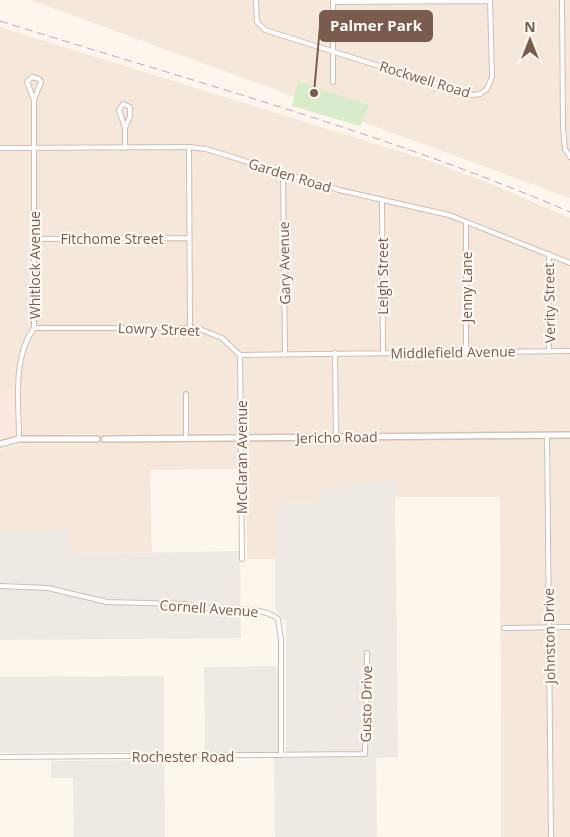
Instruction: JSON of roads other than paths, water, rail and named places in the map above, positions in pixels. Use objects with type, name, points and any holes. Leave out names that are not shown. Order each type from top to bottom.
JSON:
[{"type":"main road","name":"Jericho Road","points":[[104,439],[570,435]]},
{"type":"main road","points":[[0,444],[19,439],[97,439]]},
{"type":"street","name":"Rockwell Road","points":[[256,0],[257,22],[265,30],[470,95],[477,95],[487,89],[492,77],[490,1]]},
{"type":"street","points":[[562,0],[563,128],[569,156]]},
{"type":"street","points":[[333,82],[333,1],[490,1]]},
{"type":"street","points":[[32,77],[39,79],[41,82],[34,100],[27,82],[32,77]]},
{"type":"street","name":"Whitlock Avenue","points":[[19,439],[20,364],[24,346],[34,328],[34,100]]},
{"type":"street","points":[[125,128],[131,111],[130,107],[123,104],[119,110],[125,128],[125,148]]},
{"type":"street","points":[[188,147],[190,327]]},
{"type":"street","name":"Garden Road","points":[[0,148],[188,147],[206,149],[283,173],[449,216],[570,263]]},
{"type":"street","name":"Gary Avenue","points":[[283,173],[285,353]]},
{"type":"street","name":"Leigh Street","points":[[382,200],[383,352]]},
{"type":"street","name":"Jenny Lane","points":[[466,222],[466,352]]},
{"type":"street","name":"Fitchome Street","points":[[35,239],[189,238]]},
{"type":"street","name":"Verity Street","points":[[549,254],[550,351]]},
{"type":"street","name":"Lowry Street","points":[[34,328],[190,327],[208,331],[222,338],[240,355]]},
{"type":"street","name":"Middlefield Avenue","points":[[335,353],[570,351]]},
{"type":"street","points":[[240,355],[335,353],[336,437]]},
{"type":"street","name":"McClaran Avenue","points":[[240,355],[242,559]]},
{"type":"street","points":[[186,394],[186,439]]},
{"type":"street","name":"Johnston Drive","points":[[548,436],[551,837]]},
{"type":"street","name":"Cornell Avenue","points":[[1,586],[48,588],[102,602],[186,604],[195,608],[261,611],[273,614],[278,619],[281,640],[281,755]]},
{"type":"street","points":[[504,628],[570,627]]},
{"type":"street","name":"Gusto Drive","points":[[365,754],[367,653]]},
{"type":"street","name":"Rochester Road","points":[[0,757],[365,754]]},
{"type":"railway","points":[[0,21],[288,109],[430,157],[570,212]]},
{"type":"place","name":"Palmer Park","points":[[314,93]]}]
